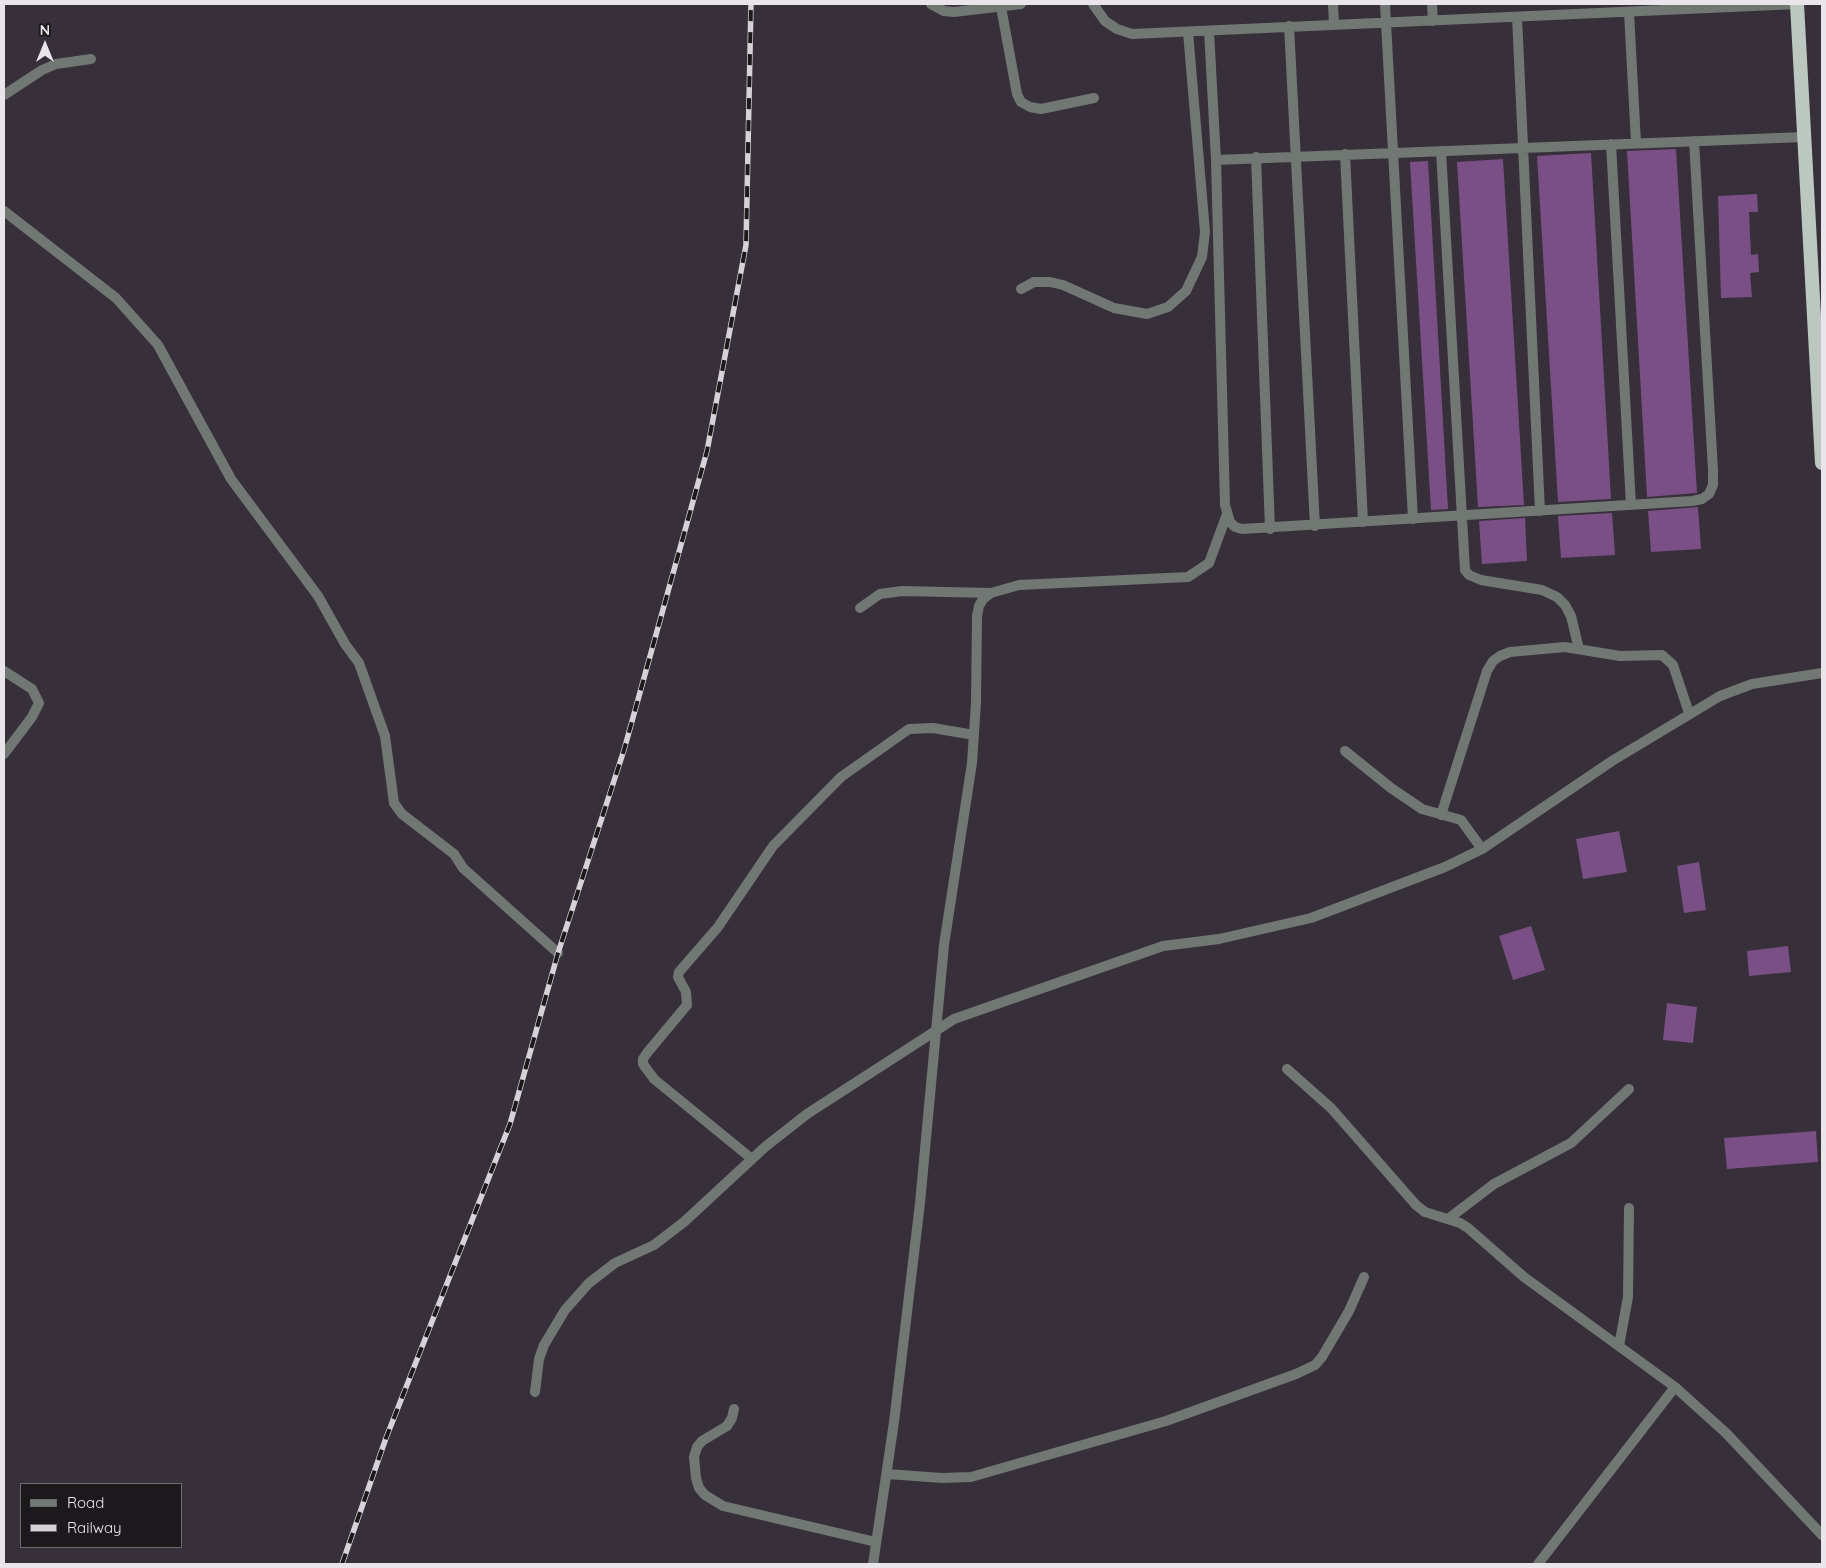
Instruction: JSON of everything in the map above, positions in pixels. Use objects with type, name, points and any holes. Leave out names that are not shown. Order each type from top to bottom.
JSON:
[{"type":"highway","points":[[1797,4],[1822,463]]},
{"type":"street","points":[[931,4],[944,11],[954,12],[1022,4]]},
{"type":"street","points":[[1093,4],[1105,21],[1117,29],[1132,34],[1797,4]]},
{"type":"street","points":[[1333,4],[1334,25]]},
{"type":"street","points":[[1385,4],[1413,519]]},
{"type":"street","points":[[1432,4],[1433,21]]},
{"type":"street","points":[[1001,7],[1017,94],[1021,102],[1030,108],[1041,109],[1094,98]]},
{"type":"street","points":[[1630,12],[1636,143]]},
{"type":"street","points":[[1517,17],[1540,511]]},
{"type":"street","points":[[1289,26],[1315,526]]},
{"type":"street","points":[[1209,31],[1216,160],[1225,504],[1230,522],[1235,527],[1270,529],[1460,517],[1702,499],[1709,494],[1713,485],[1694,141]]},
{"type":"street","points":[[1022,289],[1034,282],[1050,282],[1063,285],[1114,308],[1147,314],[1168,307],[1186,291],[1202,257],[1205,232],[1188,32]]},
{"type":"street","points":[[4,95],[56,64],[91,59]]},
{"type":"street","points":[[1216,160],[1804,136]]},
{"type":"street","points":[[1611,144],[1631,504]]},
{"type":"street","points":[[1441,151],[1463,561],[1469,575],[1481,580],[1542,590],[1557,597],[1565,605],[1571,616],[1579,648]]},
{"type":"street","points":[[1345,154],[1364,522]]},
{"type":"street","points":[[1256,158],[1270,529]]},
{"type":"street","points":[[4,211],[116,298],[158,345],[231,478],[318,596],[345,644],[359,663],[386,736],[394,803],[402,814],[454,854],[463,868],[558,952]]},
{"type":"street","points":[[873,1564],[920,1203],[938,1028],[943,953],[974,735],[977,616],[983,598],[1005,588],[1032,584],[1188,577],[1209,563],[1227,514]]},
{"type":"street","points":[[860,608],[880,594],[902,591],[991,593]]},
{"type":"street","points":[[1441,815],[1487,671],[1493,661],[1510,652],[1565,647],[1579,648],[1608,655],[1655,654],[1668,658],[1673,664],[1689,714]]},
{"type":"street","points":[[4,671],[32,689],[39,702],[32,717],[4,754]]},
{"type":"street","points":[[535,1392],[539,1359],[544,1345],[565,1310],[589,1282],[615,1263],[654,1245],[684,1222],[752,1159],[808,1114],[938,1028],[967,1012],[1163,946],[1219,939],[1311,918],[1453,863],[1482,848],[1612,761],[1689,714],[1735,689],[1770,680],[1822,673]]},
{"type":"street","points":[[752,1159],[654,1079],[643,1064],[643,1058],[687,1005],[686,992],[678,977],[679,972],[718,927],[773,846],[841,777],[909,729],[933,728],[974,735]]},
{"type":"street","points":[[1345,751],[1410,802],[1422,809],[1461,820],[1482,848]]},
{"type":"street","points":[[1287,1069],[1331,1108],[1416,1205],[1425,1212],[1468,1228],[1524,1277],[1675,1387],[1726,1433],[1822,1535]]},
{"type":"street","points":[[1448,1219],[1494,1184],[1571,1143],[1629,1089]]},
{"type":"street","points":[[1619,1346],[1628,1297],[1629,1208]]},
{"type":"street","points":[[886,1474],[942,1478],[971,1477],[1166,1421],[1296,1374],[1314,1365],[1322,1357],[1349,1311],[1364,1277]]},
{"type":"street","points":[[1538,1564],[1675,1387]]},
{"type":"street","points":[[734,1409],[732,1418],[727,1426],[702,1441],[696,1447],[694,1457],[696,1478],[699,1488],[705,1495],[722,1506],[876,1542]]},
{"type":"building","points":[[1676,149],[1697,493],[1647,497],[1627,151]]},
{"type":"building","points":[[1591,153],[1611,499],[1558,502],[1537,156]]},
{"type":"building","points":[[1503,159],[1524,505],[1478,507],[1457,162]]},
{"type":"building","points":[[1428,161],[1448,509],[1431,510],[1410,162]]},
{"type":"building","points":[[1757,194],[1758,212],[1749,212],[1751,255],[1758,254],[1759,272],[1750,273],[1752,297],[1721,298],[1718,196]]},
{"type":"building","points":[[1698,507],[1701,549],[1651,552],[1648,511]]},
{"type":"building","points":[[1612,513],[1615,555],[1561,558],[1558,516]]},
{"type":"building","points":[[1525,518],[1527,561],[1482,564],[1479,521]]},
{"type":"building","points":[[1619,831],[1627,872],[1583,879],[1576,839]]},
{"type":"building","points":[[1699,862],[1706,910],[1684,913],[1677,866]]},
{"type":"building","points":[[1531,926],[1545,970],[1513,980],[1499,936]]},
{"type":"building","points":[[1788,946],[1791,972],[1749,976],[1747,951]]},
{"type":"building","points":[[1667,1003],[1697,1007],[1693,1043],[1663,1040]]},
{"type":"building","points":[[1816,1131],[1818,1162],[1727,1169],[1724,1138]]},
{"type":"railway","points":[[342,1564],[386,1438],[510,1124],[558,953],[624,750],[707,451],[746,245],[751,4]]}]
